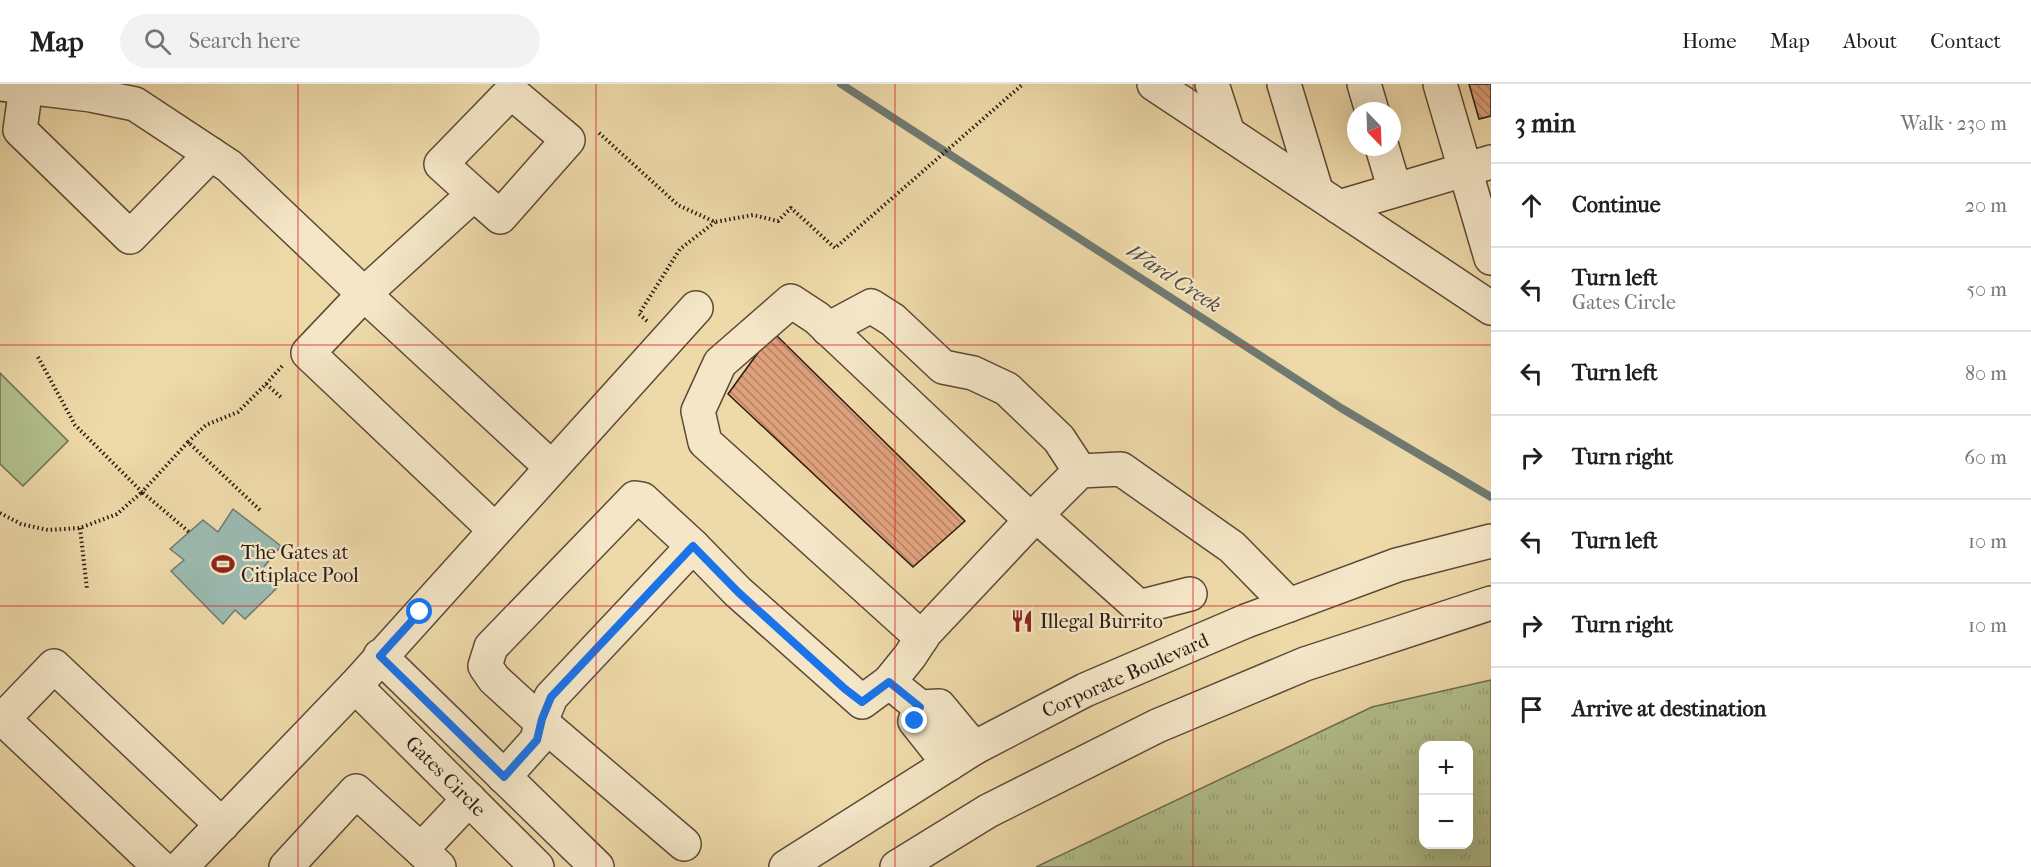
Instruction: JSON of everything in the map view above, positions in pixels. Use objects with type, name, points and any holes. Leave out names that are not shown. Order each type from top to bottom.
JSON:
[{"type":"street","points":[[1154,84],[1491,308]]},
{"type":"street","points":[[1212,84],[1228,133]]},
{"type":"street","points":[[1284,84],[1327,199]]},
{"type":"street","points":[[1364,84],[1369,102]]},
{"type":"street","points":[[1440,84],[1478,166],[1491,258]]},
{"type":"street","points":[[211,154],[130,237],[20,130],[13,85],[91,95],[135,104],[211,154],[229,166],[551,467]]},
{"type":"street","points":[[1385,156],[1395,190]]},
{"type":"street","points":[[1327,199],[1395,190],[1478,166]]},
{"type":"street","points":[[474,194],[364,294],[308,353],[495,530]]},
{"type":"street","points":[[922,638],[705,442],[698,411],[720,363],[791,301],[817,318],[1033,517],[1139,608],[1190,594]]},
{"type":"street","points":[[828,329],[871,306],[893,320],[942,367],[973,373],[1007,389],[1059,439],[1080,471]]},
{"type":"street","points":[[181,867],[355,686],[696,308]]},
{"type":"street","points":[[684,844],[541,722],[494,679],[485,666],[490,647],[635,498],[642,499],[738,592],[862,702],[889,682],[922,638],[1033,517],[1080,471],[1121,469],[1232,547],[1289,605]]},
{"type":"street","name":"Corporate Boulevard","points":[[786,867],[961,756],[1084,690],[1246,621],[1398,565],[1491,541]]},
{"type":"street","points":[[504,777],[537,740],[551,697],[693,546]]},
{"type":"street","points":[[897,867],[988,811],[1157,726],[1305,664],[1486,604]]},
{"type":"street","name":"Gates Circle","points":[[380,656],[597,867]]},
{"type":"street","points":[[160,867],[2,717],[54,666],[222,825]]},
{"type":"street","points":[[889,682],[920,707],[939,706],[961,756]]},
{"type":"street","name":"Gates Circle","points":[[355,686],[537,867]]},
{"type":"street","points":[[286,867],[356,791],[430,858],[469,799]]},
{"type":"path","points":[[668,339],[639,314],[680,249],[715,222],[753,215],[778,221],[790,208],[835,248],[1023,84]]},
{"type":"path","points":[[600,134],[678,205],[715,222]]},
{"type":"path","points":[[38,357],[75,425],[142,492],[189,532]]},
{"type":"path","points":[[0,513],[21,525],[48,530],[80,528],[117,514],[142,492],[206,425],[238,412],[267,384],[283,399]]},
{"type":"path","points":[[188,442],[261,511]]},
{"type":"path","points":[[80,528],[87,589]]},
{"type":"green space","points":[[0,373],[68,441],[23,486],[0,464]]},
{"type":"green space","points":[[1491,680],[1491,867],[1036,867],[1372,707]]},
{"type":"water","name":"The Gates at Citiplace Pool","points":[[233,509],[281,546],[263,568],[278,587],[245,619],[235,610],[223,624],[171,571],[184,560],[170,549],[203,520],[218,532]]},
{"type":"building","points":[[1469,84],[1491,84],[1491,116],[1479,119]]},
{"type":"building","points":[[773,332],[965,521],[913,567],[728,394]]},
{"type":"waterway","name":"Ward Creek","points":[[841,84],[1341,408],[1491,497]]},
{"type":"place","name":"The Gates at Citiplace Pool","points":[[223,564]]},
{"type":"place","name":"Illegal Burrito","points":[[1022,621]]},
{"type":"route","points":[[420,612],[380,656],[504,777],[537,740],[551,697],[693,546],[738,592],[845,689],[862,702],[889,682],[920,707],[915,721]]}]
